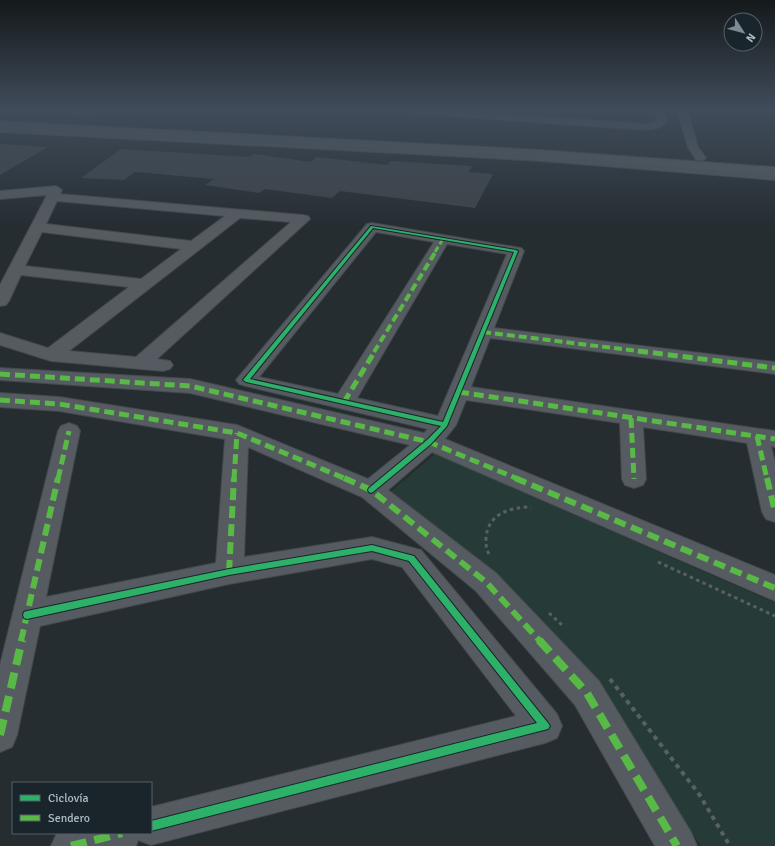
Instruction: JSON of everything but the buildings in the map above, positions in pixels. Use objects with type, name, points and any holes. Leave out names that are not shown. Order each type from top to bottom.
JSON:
[{"type":"highway","points":[[486,149],[775,171]]},
{"type":"highway","points":[[570,149],[775,164]]},
{"type":"street","points":[[396,149],[541,158],[775,176]]},
{"type":"street","points":[[695,149],[700,158]]},
{"type":"street","points":[[0,195],[56,190],[0,301]]},
{"type":"street","points":[[52,197],[303,219],[141,363]]},
{"type":"street","points":[[51,355],[236,214]]},
{"type":"street","points":[[371,490],[430,442],[446,424],[516,251],[372,227],[246,380],[446,424]]},
{"type":"street","points":[[37,228],[193,246]]},
{"type":"street","points":[[344,402],[443,239]]},
{"type":"street","points":[[16,270],[144,284]]},
{"type":"street","points":[[483,332],[775,368]]},
{"type":"street","points":[[2,343],[51,355],[162,365]]},
{"type":"street","points":[[0,374],[190,386],[430,442],[775,588]]},
{"type":"street","points":[[459,392],[766,438],[775,512]]},
{"type":"street","points":[[0,400],[60,404],[237,432],[371,490],[486,582],[587,693],[677,846]]},
{"type":"street","points":[[631,418],[634,479]]},
{"type":"street","points":[[0,734],[70,431]]},
{"type":"street","points":[[229,572],[237,432]]},
{"type":"street","points":[[27,615],[229,572],[372,548],[410,558],[545,726],[152,826]]},
{"type":"street","points":[[71,846],[118,834]]},
{"type":"green space","points":[[517,149],[532,149],[775,167]]},
{"type":"green space","points":[[435,454],[775,603],[775,846],[701,846],[597,690],[389,493]]},
{"type":"marked path","points":[[344,402],[443,239]]},
{"type":"marked path","points":[[483,332],[775,368]]},
{"type":"marked path","points":[[0,374],[190,386],[429,442],[775,588]]},
{"type":"marked path","points":[[459,392],[775,439]]},
{"type":"marked path","points":[[0,400],[59,404],[237,433],[371,490],[486,582],[587,693],[677,846]]},
{"type":"marked path","points":[[631,418],[634,479]]},
{"type":"marked path","points":[[0,735],[69,431]]},
{"type":"marked path","points":[[229,572],[237,433]]},
{"type":"marked path","points":[[757,436],[775,512]]},
{"type":"marked path","points":[[71,846],[118,834]]},
{"type":"cycle path","points":[[371,490],[429,442],[445,425],[516,251],[372,227],[246,380],[445,425]]},
{"type":"cycle path","points":[[27,615],[229,572],[372,548],[411,558],[545,726],[152,826]]}]
